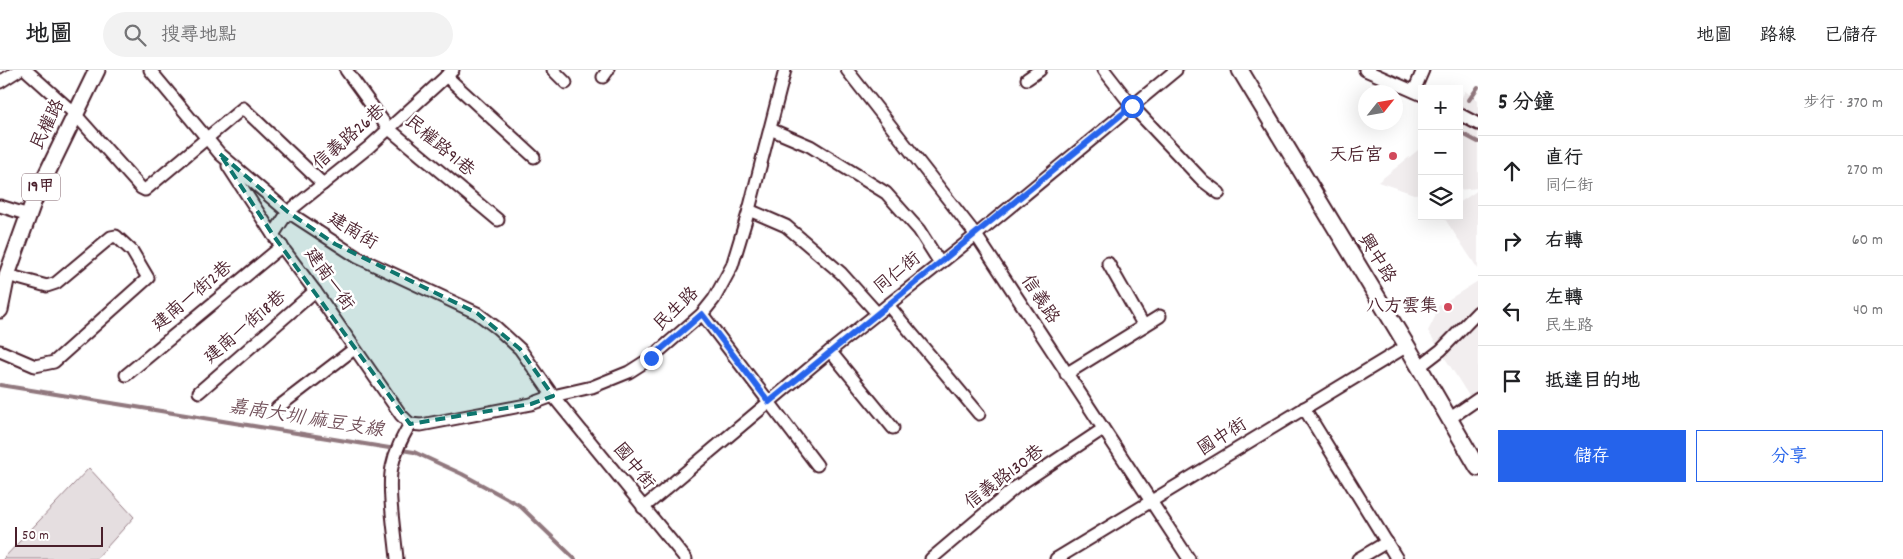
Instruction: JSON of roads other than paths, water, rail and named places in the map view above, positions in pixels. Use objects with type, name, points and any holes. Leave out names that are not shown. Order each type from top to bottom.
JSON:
[{"type":"main road","name":"民權路","points":[[0,308],[7,275],[29,215],[97,70]]},
{"type":"main road","name":"興中路","points":[[1240,70],[1407,346],[1478,468]]},
{"type":"street","points":[[0,82],[19,70]]},
{"type":"street","points":[[26,70],[75,114],[141,188],[145,190],[242,108],[323,184]]},
{"type":"street","name":"建南街","points":[[150,70],[220,154],[288,212],[357,257],[477,313],[520,349],[553,396]]},
{"type":"street","name":"民權路91巷","points":[[346,70],[388,128],[498,220]]},
{"type":"street","points":[[553,70],[566,83]]},
{"type":"street","name":"民生路","points":[[410,424],[422,425],[530,404],[553,396],[592,387],[629,372],[651,358],[702,314],[714,299],[732,266],[749,210],[785,70]]},
{"type":"street","name":"信義路","points":[[848,70],[976,235],[1189,559]]},
{"type":"street","points":[[1027,79],[1040,70]]},
{"type":"street","points":[[1104,70],[1132,106],[1203,181],[1220,193]]},
{"type":"street","name":"同仁街","points":[[643,508],[830,351],[976,235],[1176,70]]},
{"type":"street","points":[[1365,70],[1418,93]]},
{"type":"street","points":[[1420,85],[1423,70]]},
{"type":"street","points":[[450,73],[534,157]]},
{"type":"street","name":"信義路26巷","points":[[273,234],[288,212],[369,147],[450,73]]},
{"type":"street","points":[[1463,116],[1478,124]]},
{"type":"street","points":[[770,129],[810,146],[886,192],[919,230],[940,263]]},
{"type":"street","name":"建南一街","points":[[220,154],[273,234],[410,424]]},
{"type":"street","points":[[0,206],[29,215]]},
{"type":"street","points":[[749,210],[786,226],[841,272],[877,313]]},
{"type":"street","points":[[0,351],[36,366],[54,362],[148,278],[132,250],[116,236],[111,238],[56,283],[47,286],[7,275]]},
{"type":"street","name":"建南一街2巷","points":[[126,375],[282,246]]},
{"type":"street","points":[[1108,262],[1144,326]]},
{"type":"street","name":"建南一街18巷","points":[[199,392],[315,291]]},
{"type":"street","points":[[888,305],[979,414]]},
{"type":"street","points":[[1419,367],[1441,350],[1478,312]]},
{"type":"street","points":[[702,314],[817,465]]},
{"type":"street","points":[[1066,374],[1160,316]]},
{"type":"street","name":"國中街","points":[[1056,559],[1407,346]]},
{"type":"street","points":[[277,408],[354,348]]},
{"type":"street","points":[[830,351],[893,428]]},
{"type":"street","name":"國中街","points":[[553,396],[686,559]]},
{"type":"street","points":[[1449,419],[1478,399]]},
{"type":"street","points":[[1304,408],[1397,559]]},
{"type":"street","points":[[397,559],[391,486],[392,468],[399,444],[410,424]]},
{"type":"street","name":"信義路130巷","points":[[931,559],[1016,486],[1103,429]]},
{"type":"street","points":[[1358,559],[1386,542]]},
{"type":"waterway","points":[[1469,100],[1478,87]]},
{"type":"waterway","points":[[1463,134],[1478,142]]},
{"type":"waterway","name":"嘉南大圳 麻豆支線","points":[[0,385],[414,452],[462,474],[519,505],[575,559]]},
{"type":"place","name":"天后宮","points":[[1393,156]]},
{"type":"place","name":"八方雲集","points":[[1448,307]]}]
